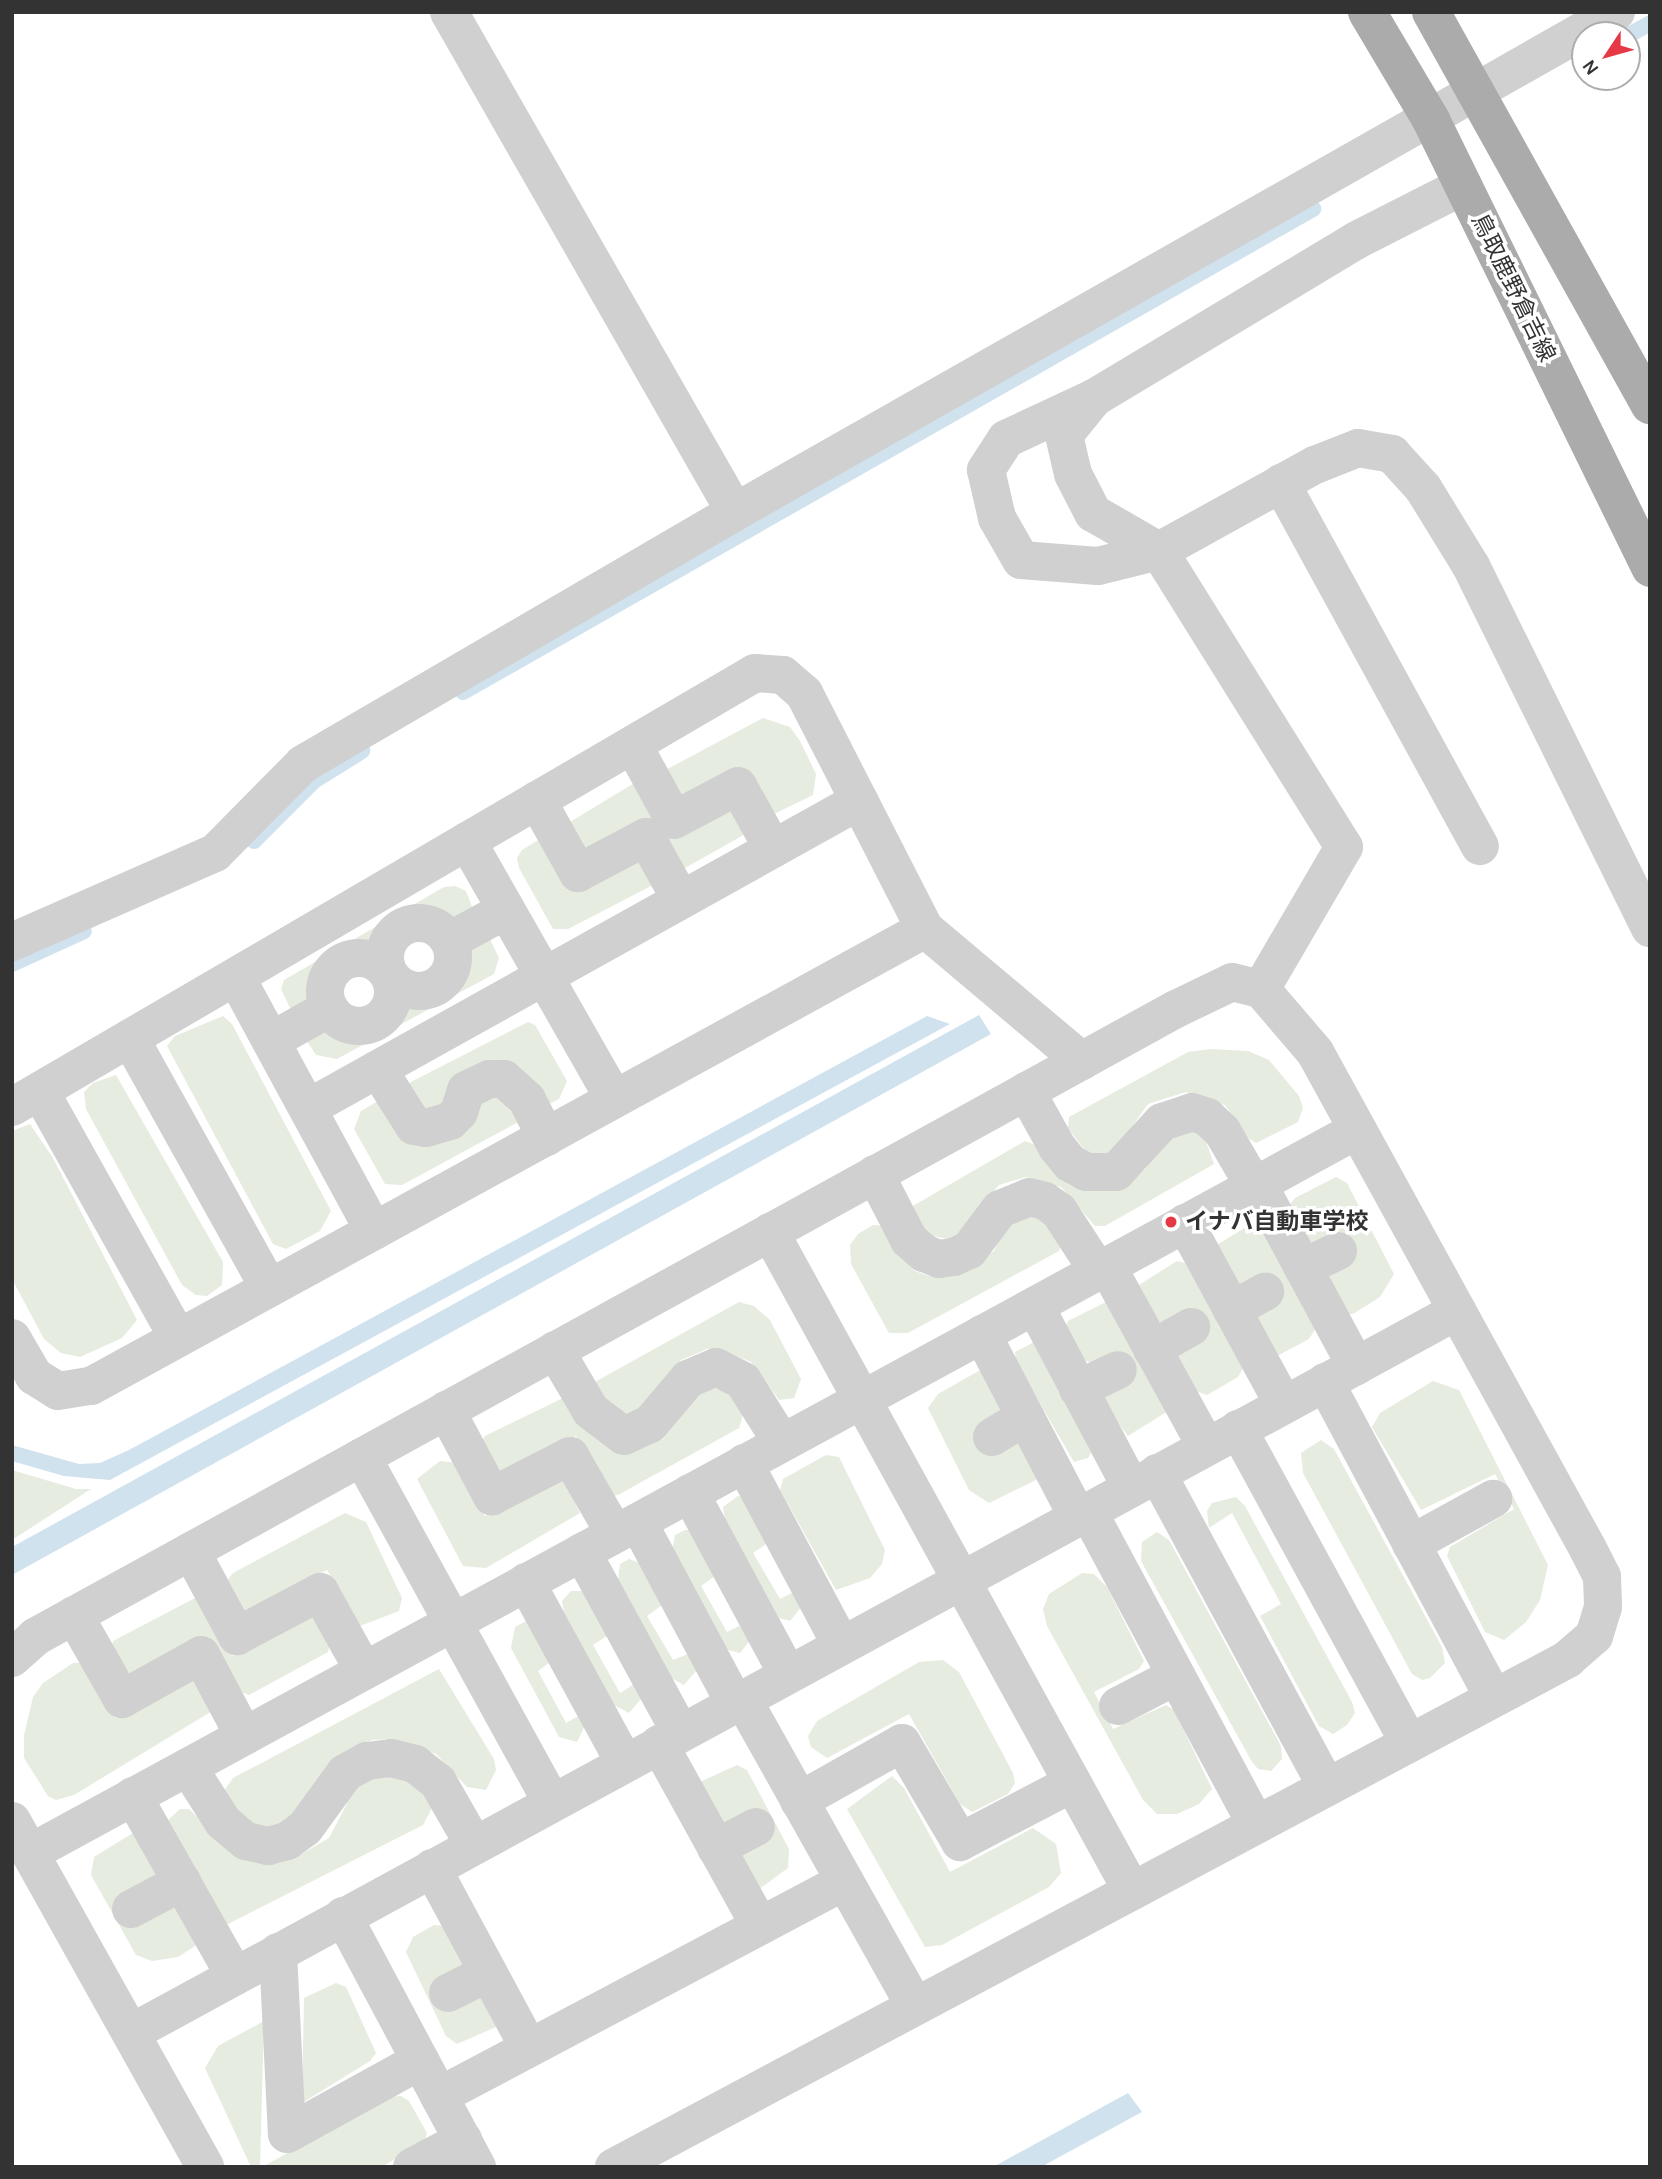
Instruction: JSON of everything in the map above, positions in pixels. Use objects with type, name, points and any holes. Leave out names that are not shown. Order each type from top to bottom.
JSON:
[{"type":"main road","name":"鳥取鹿野倉吉線","points":[[1367,12],[1431,120],[1650,568]]},
{"type":"main road","points":[[1431,12],[1477,90],[1650,405]]},
{"type":"street","points":[[449,12],[735,512]]},
{"type":"street","points":[[12,942],[215,853],[303,765],[735,512],[1431,120],[1477,90],[1616,12]]},
{"type":"street","points":[[1463,186],[1357,240],[1096,397],[1006,439],[986,470],[996,518],[1021,560],[1098,566],[1159,551],[1281,483],[1358,448],[1392,454],[1423,488],[1471,566],[1650,928]]},
{"type":"street","points":[[1096,397],[1064,435],[1073,474],[1093,513],[1159,551],[1344,847],[1261,989]]},
{"type":"street","points":[[1281,483],[1480,846]]},
{"type":"street","points":[[178,1338],[26,1099],[755,673],[783,675],[804,693],[925,929],[1082,1061]]},
{"type":"street","points":[[633,745],[674,820],[738,786],[773,849]]},
{"type":"street","points":[[537,800],[578,873],[646,837],[681,900]]},
{"type":"street","points":[[308,1108],[859,801]]},
{"type":"street","points":[[467,841],[614,1100]]},
{"type":"street","points":[[271,1041],[329,1008],[347,1023],[368,1025],[378,1020],[391,1004],[390,975],[408,989],[431,988],[449,973],[449,941],[506,910]]},
{"type":"street","points":[[12,1338],[34,1377],[58,1391],[91,1386],[925,929]]},
{"type":"street","points":[[236,976],[374,1231]]},
{"type":"street","points":[[12,1658],[35,1637],[74,1615],[1082,1061],[1232,982],[1261,989],[1315,1052],[1602,1577],[1604,1607],[1594,1636],[1568,1659],[614,2167]]},
{"type":"street","points":[[130,1038],[269,1288]]},
{"type":"street","points":[[378,1069],[414,1126],[426,1128],[450,1121],[459,1112],[466,1090],[490,1079],[504,1079],[522,1093],[547,1136]]},
{"type":"street","points":[[1026,1091],[1057,1147],[1070,1163],[1086,1172],[1116,1172],[1162,1122],[1192,1112],[1207,1117],[1222,1131],[1303,1268],[1340,1374],[1411,1544],[1494,1698]]},
{"type":"street","points":[[205,2167],[21,1837],[134,1796],[1357,1130]]},
{"type":"street","points":[[875,1174],[909,1240],[924,1253],[939,1259],[954,1257],[975,1243],[1000,1209],[1028,1198],[1045,1201],[1059,1210],[1102,1268],[1152,1349],[1222,1438],[1409,1743]]},
{"type":"street","points":[[1185,1223],[1284,1405]]},
{"type":"street","points":[[770,1232],[1132,1891]]},
{"type":"street","points":[[1303,1268],[1338,1251]]},
{"type":"street","points":[[1232,1310],[1265,1292]]},
{"type":"street","points":[[1035,1306],[1078,1389],[1144,1480],[1327,1787]]},
{"type":"street","points":[[131,2033],[787,1673],[1457,1311]]},
{"type":"street","points":[[1152,1349],[1191,1327]]},
{"type":"street","points":[[982,1334],[1025,1417],[1176,1676],[1256,1824]]},
{"type":"street","points":[[555,1350],[590,1411],[624,1436],[650,1424],[688,1379],[716,1367],[743,1381],[782,1443]]},
{"type":"street","points":[[1078,1389],[1118,1370]]},
{"type":"street","points":[[446,1410],[492,1496],[570,1456],[626,1528],[738,1700],[799,1801],[915,2006]]},
{"type":"street","points":[[992,1437],[1025,1417]]},
{"type":"street","points":[[362,1457],[552,1802]]},
{"type":"street","points":[[744,1463],[841,1644]]},
{"type":"street","points":[[690,1493],[787,1673]]},
{"type":"street","points":[[1411,1544],[1493,1499]]},
{"type":"street","points":[[191,1551],[237,1636],[320,1592],[364,1671]]},
{"type":"street","points":[[582,1552],[669,1738],[716,1849],[760,1926]]},
{"type":"street","points":[[526,1582],[624,1762]]},
{"type":"street","points":[[74,1615],[122,1699],[201,1655],[244,1736]]},
{"type":"street","points":[[1118,1706],[1176,1676]]},
{"type":"street","points":[[799,1801],[902,1743],[960,1842],[1073,1783]]},
{"type":"street","points":[[188,1767],[223,1822],[246,1841],[268,1846],[288,1841],[305,1828],[345,1773],[367,1761],[391,1758],[415,1764],[438,1782],[474,1845]]},
{"type":"street","points":[[134,1796],[235,1976]]},
{"type":"street","points":[[716,1849],[756,1827]]},
{"type":"street","points":[[432,1868],[529,2048]]},
{"type":"street","points":[[439,2096],[845,1881]]},
{"type":"street","points":[[131,1909],[182,1882]]},
{"type":"street","points":[[343,1916],[470,2153],[412,2167]]},
{"type":"street","points":[[278,1952],[287,2134],[420,2061]]},
{"type":"street","points":[[448,1993],[488,1973]]},
{"type":"shaded area","points":[[763,718],[790,727],[800,741],[816,774],[813,795],[770,816],[678,806],[660,773]]},
{"type":"shaded area","points":[[636,782],[670,832],[735,796],[747,833],[678,872],[650,825],[582,861],[565,825]]},
{"type":"shaded area","points":[[543,837],[573,886],[638,848],[653,885],[568,929],[553,929],[519,868],[517,858],[522,850]]},
{"type":"shaded area","points":[[455,886],[466,891],[473,909],[453,925],[419,915],[388,927],[376,951],[354,948],[327,963],[316,994],[292,1012],[281,989],[284,980],[444,887]]},
{"type":"shaded area","points":[[488,935],[499,958],[494,974],[337,1059],[316,1055],[305,1038],[330,1023],[341,1031],[368,1033],[395,1019],[403,998],[438,997],[460,974],[467,947]]},
{"type":"shaded area","points":[[223,1016],[232,1024],[331,1211],[320,1231],[286,1249],[273,1244],[167,1046],[175,1036]]},
{"type":"shaded area","points":[[528,1022],[535,1025],[567,1081],[559,1099],[543,1107],[526,1082],[434,1119],[403,1086]]},
{"type":"shaded area","points":[[1211,1049],[1248,1051],[1269,1060],[1299,1096],[1303,1108],[1298,1122],[1256,1143],[1248,1138],[1225,1105],[1186,1092],[1148,1104],[1114,1152],[1090,1157],[1068,1128],[1069,1117],[1188,1052]]},
{"type":"shaded area","points":[[116,1075],[223,1262],[222,1285],[207,1296],[196,1295],[182,1285],[86,1109],[84,1092],[93,1083]]},
{"type":"shaded area","points":[[488,1088],[520,1121],[402,1185],[385,1184],[354,1129],[361,1111],[380,1100],[394,1119]]},
{"type":"shaded area","points":[[30,1124],[53,1158],[137,1320],[122,1338],[80,1357],[61,1353],[44,1339],[12,1279],[12,1131]]},
{"type":"shaded area","points":[[1189,1127],[1204,1136],[1214,1164],[1105,1226],[1095,1226],[1061,1187],[1026,1177],[999,1185],[952,1240],[928,1235],[911,1207],[1025,1141],[1133,1179],[1146,1168],[1160,1140]]},
{"type":"shaded area","points":[[1336,1177],[1347,1183],[1394,1274],[1380,1297],[1353,1314],[1348,1314],[1326,1279],[1354,1257],[1342,1232],[1311,1245],[1288,1207],[1295,1198]]},
{"type":"shaded area","points":[[1027,1213],[1045,1216],[1061,1244],[1059,1251],[908,1333],[889,1333],[851,1264],[850,1245],[858,1234],[873,1225],[885,1226],[898,1253],[915,1271],[932,1277],[953,1276],[994,1251],[1002,1232]]},
{"type":"shaded area","points":[[1254,1222],[1260,1225],[1316,1328],[1309,1339],[1277,1356],[1253,1320],[1281,1298],[1266,1272],[1237,1286],[1217,1245]]},
{"type":"shaded area","points":[[1177,1261],[1185,1263],[1243,1368],[1238,1377],[1207,1395],[1196,1391],[1176,1362],[1172,1324],[1158,1322],[1139,1285]]},
{"type":"shaded area","points":[[1108,1301],[1168,1411],[1128,1436],[1103,1403],[1094,1364],[1084,1360],[1065,1329],[1068,1321]]},
{"type":"shaded area","points":[[739,1302],[754,1306],[770,1320],[801,1379],[794,1398],[779,1400],[751,1362],[723,1350],[707,1349],[681,1360],[639,1412],[618,1416],[593,1383]]},
{"type":"shaded area","points":[[1036,1341],[1091,1453],[1088,1458],[1074,1462],[1016,1362],[1015,1352]]},
{"type":"shaded area","points":[[982,1369],[1040,1478],[989,1503],[969,1490],[928,1408],[938,1394]]},
{"type":"shaded area","points":[[1433,1381],[1459,1390],[1548,1565],[1540,1600],[1526,1622],[1504,1640],[1485,1632],[1447,1556],[1450,1547],[1514,1509],[1495,1474],[1421,1510],[1372,1427],[1380,1413]]},
{"type":"shaded area","points":[[707,1386],[730,1393],[743,1414],[739,1428],[618,1495],[610,1496],[605,1489],[576,1436],[505,1478],[481,1443],[485,1436],[563,1398],[633,1452],[663,1439],[687,1405]]},
{"type":"shaded area","points":[[1321,1440],[1334,1449],[1442,1647],[1445,1663],[1430,1678],[1422,1680],[1412,1674],[1303,1473],[1301,1453]]},
{"type":"shaded area","points":[[826,1455],[839,1457],[885,1550],[882,1564],[870,1578],[836,1590],[780,1490],[783,1479]]},
{"type":"shaded area","points":[[440,1461],[457,1463],[485,1516],[562,1476],[580,1513],[486,1568],[463,1566],[417,1479]]},
{"type":"shaded area","points":[[12,1470],[76,1489],[91,1489],[12,1540]]},
{"type":"shaded area","points":[[738,1496],[746,1497],[769,1542],[753,1553],[780,1599],[798,1590],[802,1606],[790,1621],[779,1618],[725,1520],[723,1507]]},
{"type":"shaded area","points":[[1236,1497],[1245,1506],[1352,1702],[1355,1713],[1347,1725],[1333,1734],[1319,1726],[1260,1616],[1281,1604],[1232,1513],[1209,1528],[1207,1511],[1212,1503]]},
{"type":"shaded area","points":[[345,1513],[366,1522],[402,1598],[399,1611],[360,1626],[327,1570],[245,1611],[228,1579],[233,1573]]},
{"type":"shaded area","points":[[692,1530],[718,1574],[701,1586],[727,1632],[747,1622],[751,1639],[740,1653],[724,1649],[672,1552],[675,1535]]},
{"type":"shaded area","points":[[1157,1532],[1169,1540],[1281,1746],[1282,1759],[1271,1771],[1258,1769],[1252,1762],[1141,1561],[1142,1542]]},
{"type":"shaded area","points":[[629,1559],[643,1564],[665,1603],[647,1616],[673,1660],[693,1652],[696,1671],[684,1685],[671,1678],[618,1580],[620,1564]]},
{"type":"shaded area","points":[[1082,1573],[1094,1574],[1107,1587],[1144,1661],[1139,1669],[1094,1692],[1113,1729],[1166,1705],[1174,1710],[1212,1789],[1199,1804],[1177,1814],[1157,1814],[1143,1800],[1047,1626],[1043,1609],[1049,1594]]},
{"type":"shaded area","points":[[571,1591],[584,1591],[610,1634],[593,1645],[620,1693],[639,1681],[641,1699],[629,1713],[614,1705],[564,1612],[562,1601]]},
{"type":"shaded area","points":[[197,1597],[232,1656],[311,1613],[330,1644],[328,1652],[249,1695],[238,1691],[208,1638],[131,1675],[111,1649],[113,1641]]},
{"type":"shaded area","points":[[528,1620],[553,1660],[538,1671],[566,1723],[582,1714],[586,1723],[577,1742],[559,1737],[511,1648],[515,1627]]},
{"type":"shaded area","points":[[943,1660],[959,1672],[1013,1773],[1015,1783],[1008,1794],[972,1812],[960,1804],[909,1714],[827,1758],[811,1747],[808,1736],[817,1721],[919,1662]]},
{"type":"shaded area","points":[[73,1663],[80,1663],[115,1718],[196,1679],[212,1711],[74,1795],[56,1800],[48,1796],[24,1758],[24,1735],[33,1697],[43,1683]]},
{"type":"shaded area","points":[[439,1669],[494,1759],[496,1770],[486,1790],[467,1787],[436,1754],[392,1739],[372,1740],[331,1761],[299,1814],[275,1828],[249,1827],[224,1791],[233,1778]]},
{"type":"shaded area","points":[[737,1765],[747,1770],[789,1849],[788,1868],[755,1892],[700,1789],[702,1781]]},
{"type":"shaded area","points":[[402,1776],[419,1788],[432,1808],[423,1825],[226,1925],[166,1822],[180,1809],[189,1809],[234,1853],[296,1857],[329,1838],[354,1790],[371,1778]]},
{"type":"shaded area","points":[[892,1776],[904,1788],[950,1872],[1033,1828],[1056,1844],[1061,1873],[1049,1887],[942,1945],[925,1947],[847,1809]]},
{"type":"shaded area","points":[[133,1833],[197,1940],[195,1946],[178,1957],[152,1961],[136,1955],[91,1875],[94,1857]]},
{"type":"shaded area","points":[[434,1925],[445,1926],[496,2027],[457,2044],[446,2036],[406,1952],[413,1937]]},
{"type":"shaded area","points":[[336,1983],[346,1987],[376,2053],[370,2061],[302,2103],[304,1998]]},
{"type":"shaded area","points":[[264,2021],[260,2167],[251,2167],[205,2068],[218,2046]]},
{"type":"shaded area","points":[[401,2096],[409,2101],[427,2133],[425,2140],[382,2167],[262,2167],[390,2097]]},
{"type":"water","points":[[979,1015],[991,1034],[12,1575],[12,1547]]},
{"type":"water","points":[[927,1016],[950,1024],[110,1480],[64,1476],[12,1461],[12,1445],[79,1464],[100,1463],[129,1450]]},
{"type":"water","points":[[1128,2093],[1142,2112],[1041,2167],[993,2167]]},
{"type":"waterway","points":[[1641,28],[1650,23]]},
{"type":"waterway","points":[[463,692],[1313,209]]},
{"type":"waterway","points":[[254,841],[314,781],[362,751]]},
{"type":"waterway","points":[[12,964],[84,931]]},
{"type":"place","name":"イナバ自動車学校","points":[[1171,1222]]}]
